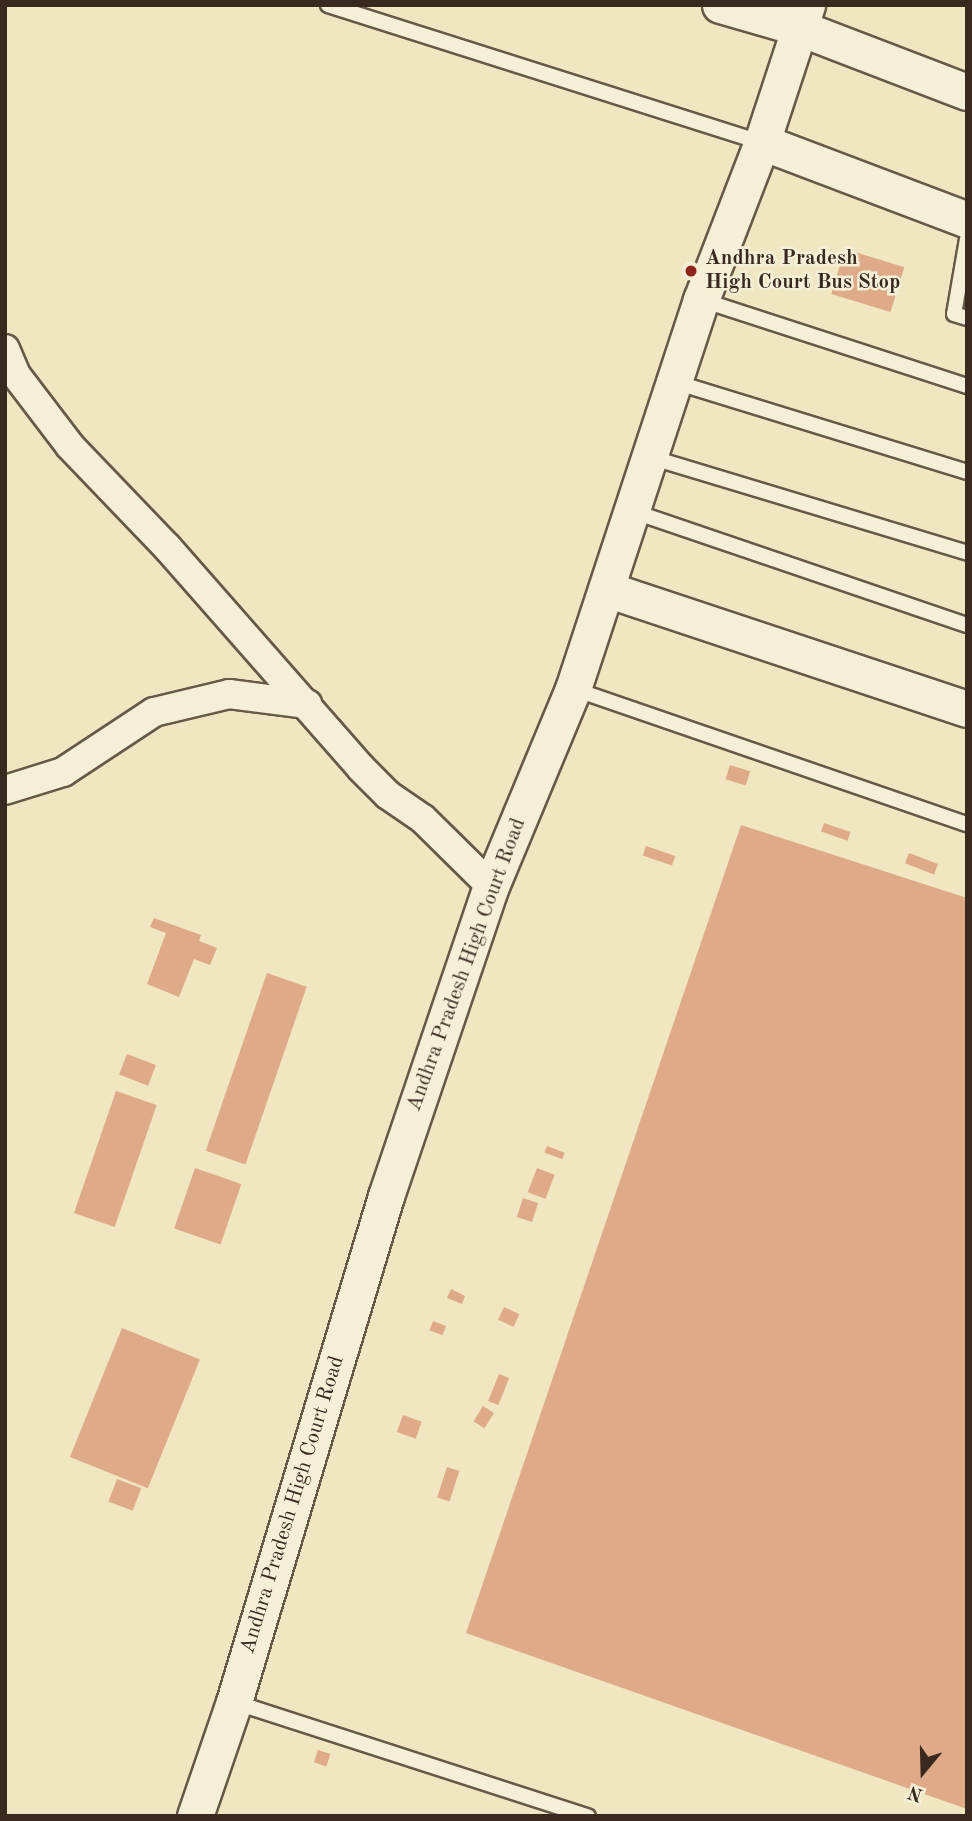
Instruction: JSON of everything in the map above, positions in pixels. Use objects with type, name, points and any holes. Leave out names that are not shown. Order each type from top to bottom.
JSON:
[{"type":"street","points":[[720,5],[804,17],[967,92]]},
{"type":"street","name":"Andhra Pradesh High Court Road","points":[[195,1816],[234,1702],[386,1196],[491,886],[573,689],[702,300],[762,142],[804,17]]},
{"type":"street","points":[[762,142],[967,220]]},
{"type":"street","points":[[5,349],[16,375],[70,446],[167,547],[388,795],[423,819],[491,886]]},
{"type":"street","points":[[606,589],[967,709]]},
{"type":"street","points":[[5,790],[63,772],[154,712],[229,694],[307,704]]},
{"type":"lane","points":[[328,5],[762,142]]},
{"type":"lane","points":[[967,239],[954,314],[967,318]]},
{"type":"lane","points":[[702,300],[967,386]]},
{"type":"lane","points":[[675,382],[967,472]]},
{"type":"lane","points":[[650,456],[967,553]]},
{"type":"lane","points":[[632,511],[967,625]]},
{"type":"lane","points":[[573,689],[967,824]]},
{"type":"lane","points":[[234,1702],[559,1812],[588,1816]]},
{"type":"building","points":[[845,249],[904,267],[891,312],[831,294]]},
{"type":"building","points":[[730,765],[750,771],[746,785],[726,779]]},
{"type":"building","points":[[824,823],[850,832],[848,841],[821,832]]},
{"type":"building","points":[[741,825],[967,898],[967,1809],[466,1633]]},
{"type":"building","points":[[646,846],[675,856],[672,866],[643,855]]},
{"type":"building","points":[[909,853],[938,864],[934,874],[905,863]]},
{"type":"building","points":[[154,918],[201,935],[199,941],[217,948],[210,965],[194,959],[179,997],[147,984],[166,933],[150,927]]},
{"type":"building","points":[[267,973],[307,987],[246,1164],[206,1151]]},
{"type":"building","points":[[127,1054],[156,1065],[148,1086],[119,1075]]},
{"type":"building","points":[[116,1091],[157,1105],[115,1227],[74,1213]]},
{"type":"building","points":[[547,1146],[565,1153],[562,1159],[544,1153]]},
{"type":"building","points":[[195,1168],[241,1184],[220,1244],[174,1229]]},
{"type":"building","points":[[537,1168],[555,1175],[545,1199],[528,1192]]},
{"type":"building","points":[[523,1198],[538,1203],[532,1222],[517,1217]]},
{"type":"building","points":[[451,1289],[465,1296],[462,1304],[447,1298]]},
{"type":"building","points":[[504,1307],[519,1314],[513,1327],[498,1320]]},
{"type":"building","points":[[433,1321],[446,1326],[442,1335],[429,1330]]},
{"type":"building","points":[[122,1328],[200,1359],[148,1488],[70,1457]]},
{"type":"building","points":[[499,1374],[509,1378],[498,1405],[488,1401]]},
{"type":"building","points":[[483,1406],[494,1413],[484,1428],[473,1421]]},
{"type":"building","points":[[403,1415],[422,1422],[416,1439],[397,1432]]},
{"type":"building","points":[[447,1467],[459,1471],[449,1501],[437,1497]]},
{"type":"building","points":[[117,1479],[141,1488],[133,1511],[108,1501]]},
{"type":"building","points":[[318,1750],[330,1754],[326,1766],[314,1762]]},
{"type":"place","name":"Andhra Pradesh High Court Bus Stop","points":[[691,271]]}]
